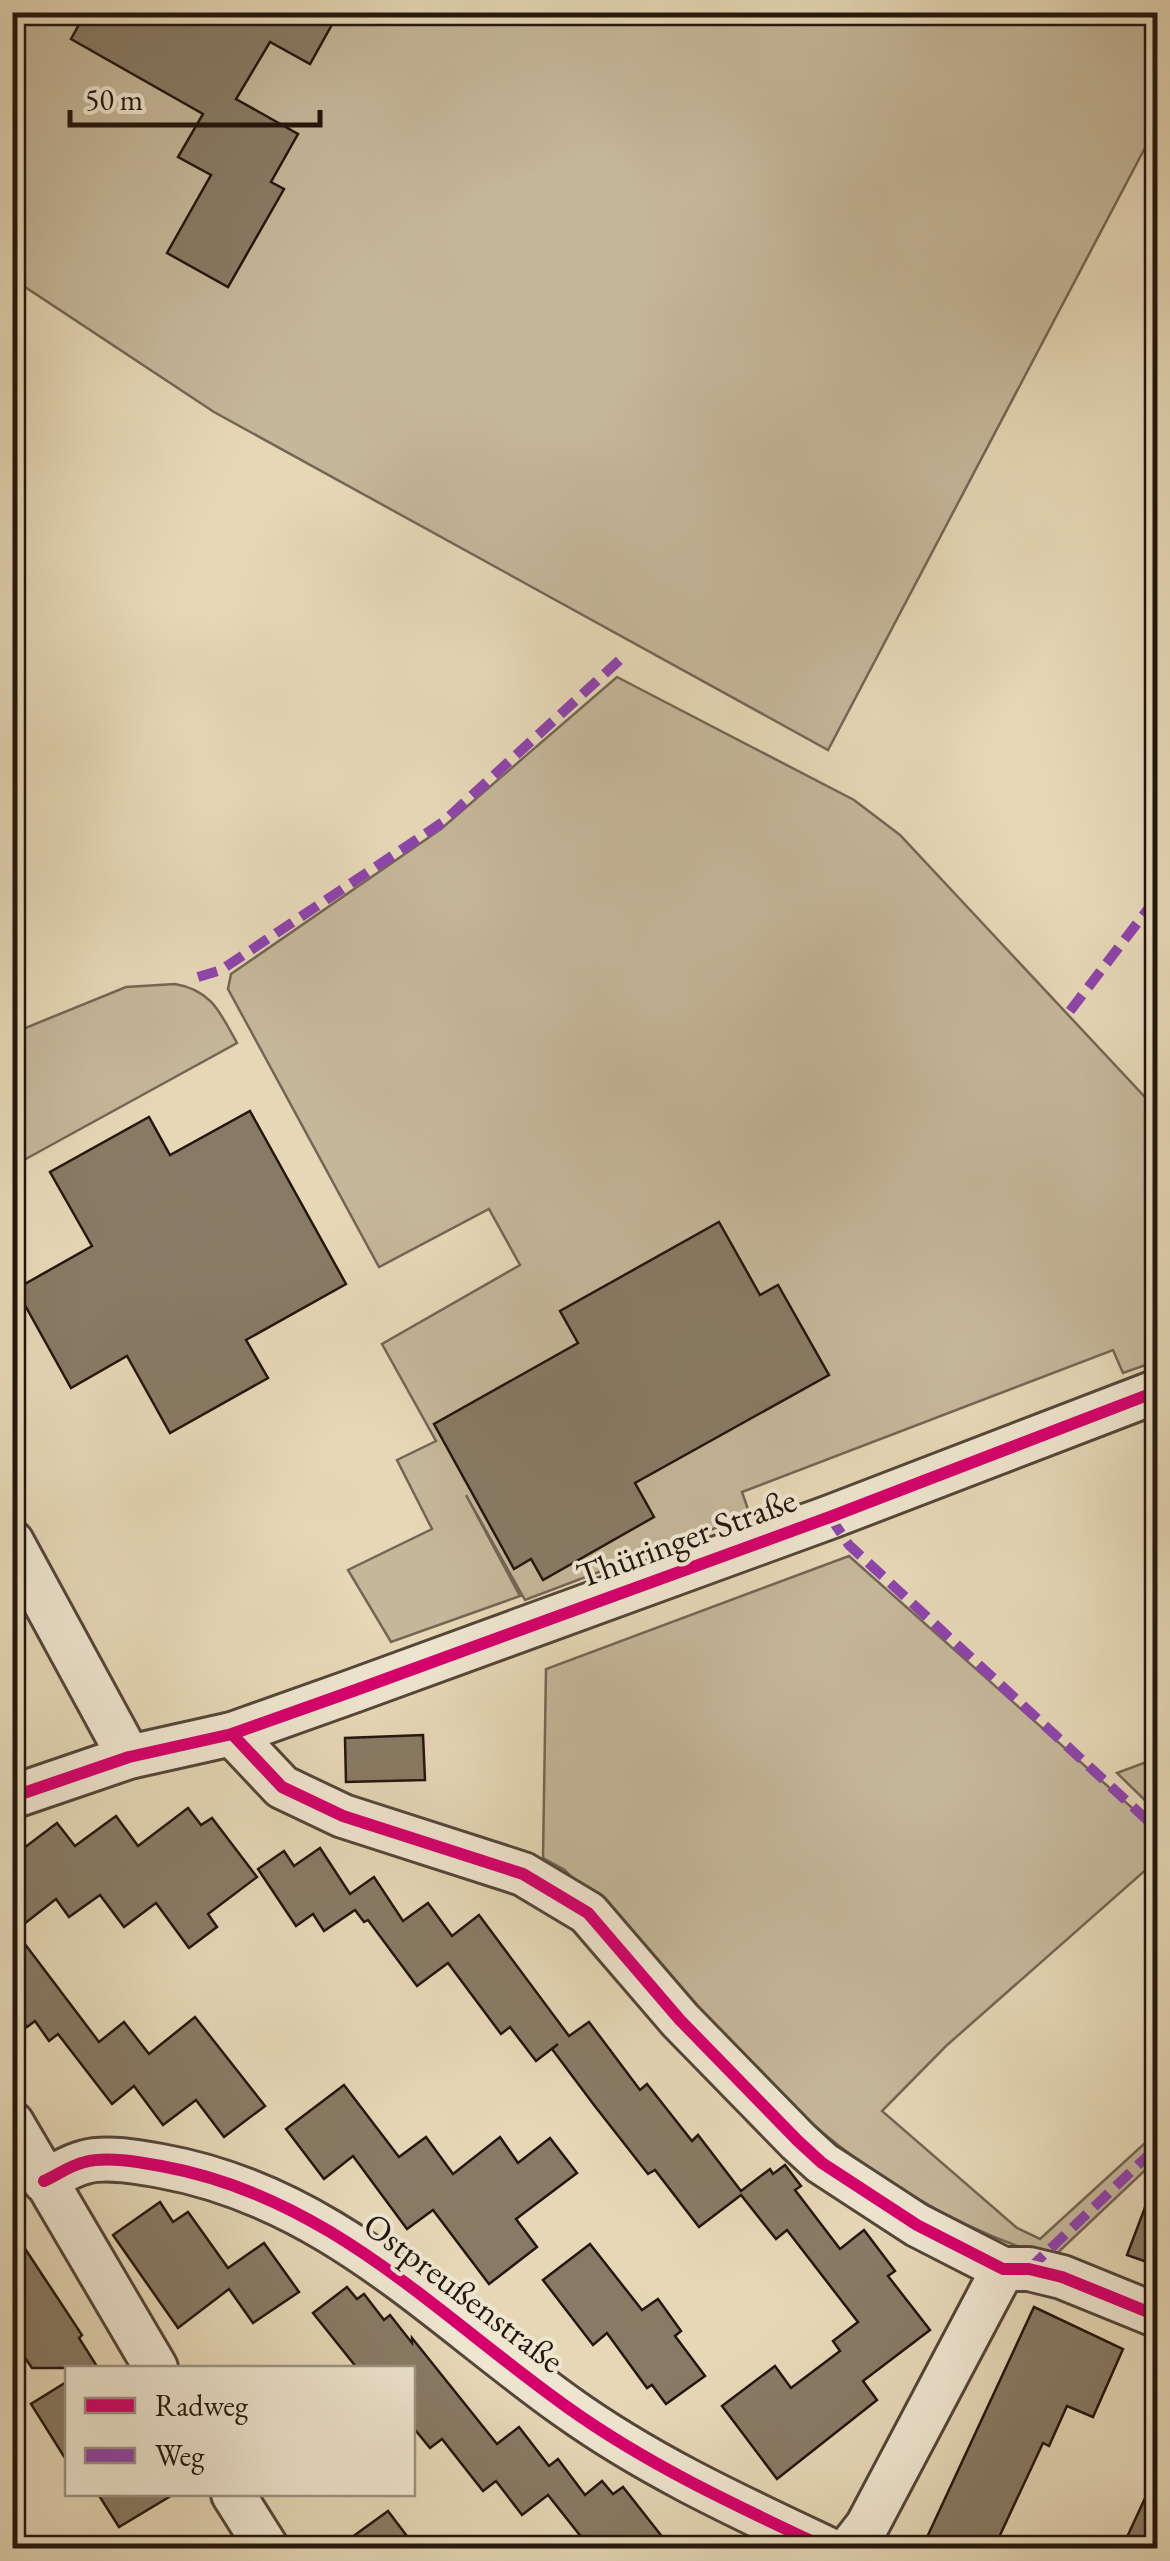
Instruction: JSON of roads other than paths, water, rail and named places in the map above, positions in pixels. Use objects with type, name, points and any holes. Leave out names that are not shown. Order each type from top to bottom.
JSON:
[{"type":"street","name":"Thüringer Straße","points":[[12,1797],[130,1757],[232,1734],[830,1517],[1158,1391]]},
{"type":"street","points":[[12,1542],[130,1757]]},
{"type":"street","points":[[232,1734],[282,1787],[343,1816],[523,1874],[588,1913],[680,2020],[822,2163],[917,2225],[1003,2269],[1029,2269],[1062,2277],[1158,2316]]},
{"type":"street","points":[[12,2122],[155,2366]]},
{"type":"street","name":"Ostpreußenstraße","points":[[44,2181],[87,2161],[146,2164],[202,2174],[292,2208],[366,2251],[584,2418],[690,2485],[844,2547],[868,2526],[1003,2269]]},
{"type":"street","points":[[235,2496],[268,2548]]}]
